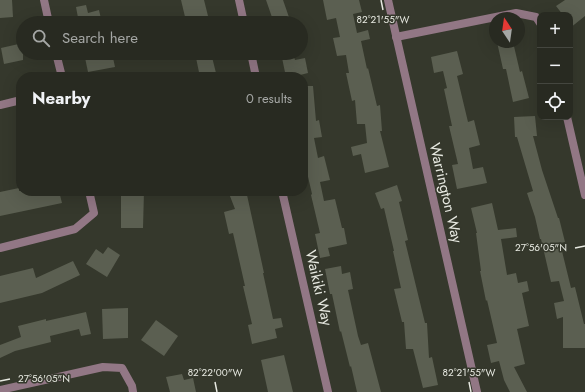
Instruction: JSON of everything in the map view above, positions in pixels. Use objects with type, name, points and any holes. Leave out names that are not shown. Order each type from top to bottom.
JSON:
[{"type":"street","points":[[44,0],[47,16]]},
{"type":"street","points":[[238,0],[242,16]]},
{"type":"street","name":"Warrington Way","points":[[388,0],[477,392]]},
{"type":"street","points":[[396,37],[516,14],[536,16],[537,18]]},
{"type":"street","points":[[58,60],[61,72]]},
{"type":"street","points":[[252,60],[255,72]]},
{"type":"street","points":[[0,105],[16,101]]},
{"type":"street","points":[[568,120],[585,195]]},
{"type":"street","points":[[0,248],[75,229],[94,213],[90,196]]},
{"type":"street","name":"Waikiki Way","points":[[283,196],[328,392]]},
{"type":"street","points":[[0,390],[104,367],[122,368],[132,386],[133,392]]},
{"type":"building","points":[[0,0],[12,0],[13,17],[0,18]]},
{"type":"building","points":[[181,0],[204,0],[208,16],[185,16]]},
{"type":"building","points":[[266,0],[283,0],[289,16],[272,16]]},
{"type":"building","points":[[323,0],[359,0],[362,12],[353,14],[357,33],[368,30],[370,39],[361,41],[377,106],[380,105],[382,131],[380,131],[389,167],[365,173],[361,154],[353,156],[351,147],[367,143],[365,124],[357,124],[355,100],[352,101],[346,73],[349,73],[346,55],[337,56],[333,38],[340,37],[336,18],[327,20]]},
{"type":"building","points":[[565,0],[585,0],[585,16],[573,26],[573,12],[561,12],[556,6]]},
{"type":"building","points":[[86,5],[88,13],[99,10],[100,16],[78,16],[76,7]]},
{"type":"building","points":[[16,45],[16,60],[23,60],[4,64],[1,48]]},
{"type":"building","points":[[498,48],[514,48],[520,72],[522,71],[529,98],[513,102],[506,69],[503,69]]},
{"type":"building","points":[[457,51],[463,74],[457,76],[468,122],[474,120],[480,145],[469,148],[473,169],[483,167],[487,183],[457,189],[452,165],[458,164],[449,126],[452,126],[444,89],[447,88],[443,71],[434,73],[431,57]]},
{"type":"building","points":[[85,60],[114,60],[115,67],[88,72]]},
{"type":"building","points":[[196,60],[213,60],[216,72],[199,72]]},
{"type":"building","points":[[282,60],[305,60],[308,72],[285,72]]},
{"type":"building","points":[[308,86],[313,86],[316,121],[319,120],[322,137],[314,138],[318,158],[324,156],[330,180],[320,182],[324,201],[335,199],[342,228],[344,228],[347,244],[328,248],[330,256],[320,258],[315,234],[320,233],[308,177]]},
{"type":"building","points":[[535,116],[537,136],[533,136],[542,170],[559,218],[565,242],[560,243],[571,288],[575,287],[585,324],[585,348],[563,348],[563,317],[557,319],[554,303],[564,301],[559,281],[551,282],[541,239],[527,193],[533,191],[517,137],[515,137],[514,117]]},
{"type":"building","points":[[397,185],[402,201],[399,202],[408,240],[405,241],[425,323],[427,323],[429,358],[432,357],[438,385],[423,388],[413,349],[406,349],[404,322],[402,322],[394,289],[401,288],[394,251],[384,208],[381,209],[375,193]]},
{"type":"building","points":[[16,189],[16,196],[60,196],[62,203],[0,216],[0,192]]},
{"type":"building","points":[[121,196],[144,196],[143,228],[121,228]]},
{"type":"building","points":[[230,196],[247,196],[273,319],[281,318],[283,327],[275,329],[277,338],[252,344],[248,325],[252,324],[243,286],[245,286],[233,233],[229,234],[224,212],[235,209]]},
{"type":"building","points":[[492,203],[498,230],[516,228],[517,237],[501,239],[507,275],[516,273],[518,283],[527,281],[529,291],[522,293],[529,326],[517,329],[525,364],[514,367],[527,392],[510,392],[504,380],[499,361],[491,363],[487,345],[497,343],[480,271],[477,233],[471,208]]},
{"type":"building","points":[[108,247],[120,255],[107,277],[86,264],[96,249],[103,254]]},
{"type":"building","points":[[73,261],[80,275],[42,293],[0,303],[0,276],[33,268],[36,278]]},
{"type":"building","points":[[341,266],[342,274],[350,272],[353,289],[348,290],[358,336],[361,345],[368,343],[381,392],[357,392],[341,331],[340,332],[332,294],[330,294],[325,269]]},
{"type":"building","points":[[128,308],[128,338],[103,339],[102,309]]},
{"type":"building","points":[[86,312],[91,334],[81,336],[79,329],[50,336],[51,342],[15,351],[0,358],[0,345],[21,337],[18,326],[46,319],[46,321]]},
{"type":"building","points":[[156,320],[178,336],[164,356],[141,340]]},
{"type":"building","points":[[284,355],[293,392],[268,392],[261,360]]},
{"type":"building","points":[[182,374],[184,380],[193,378],[196,392],[170,392],[166,377]]}]
